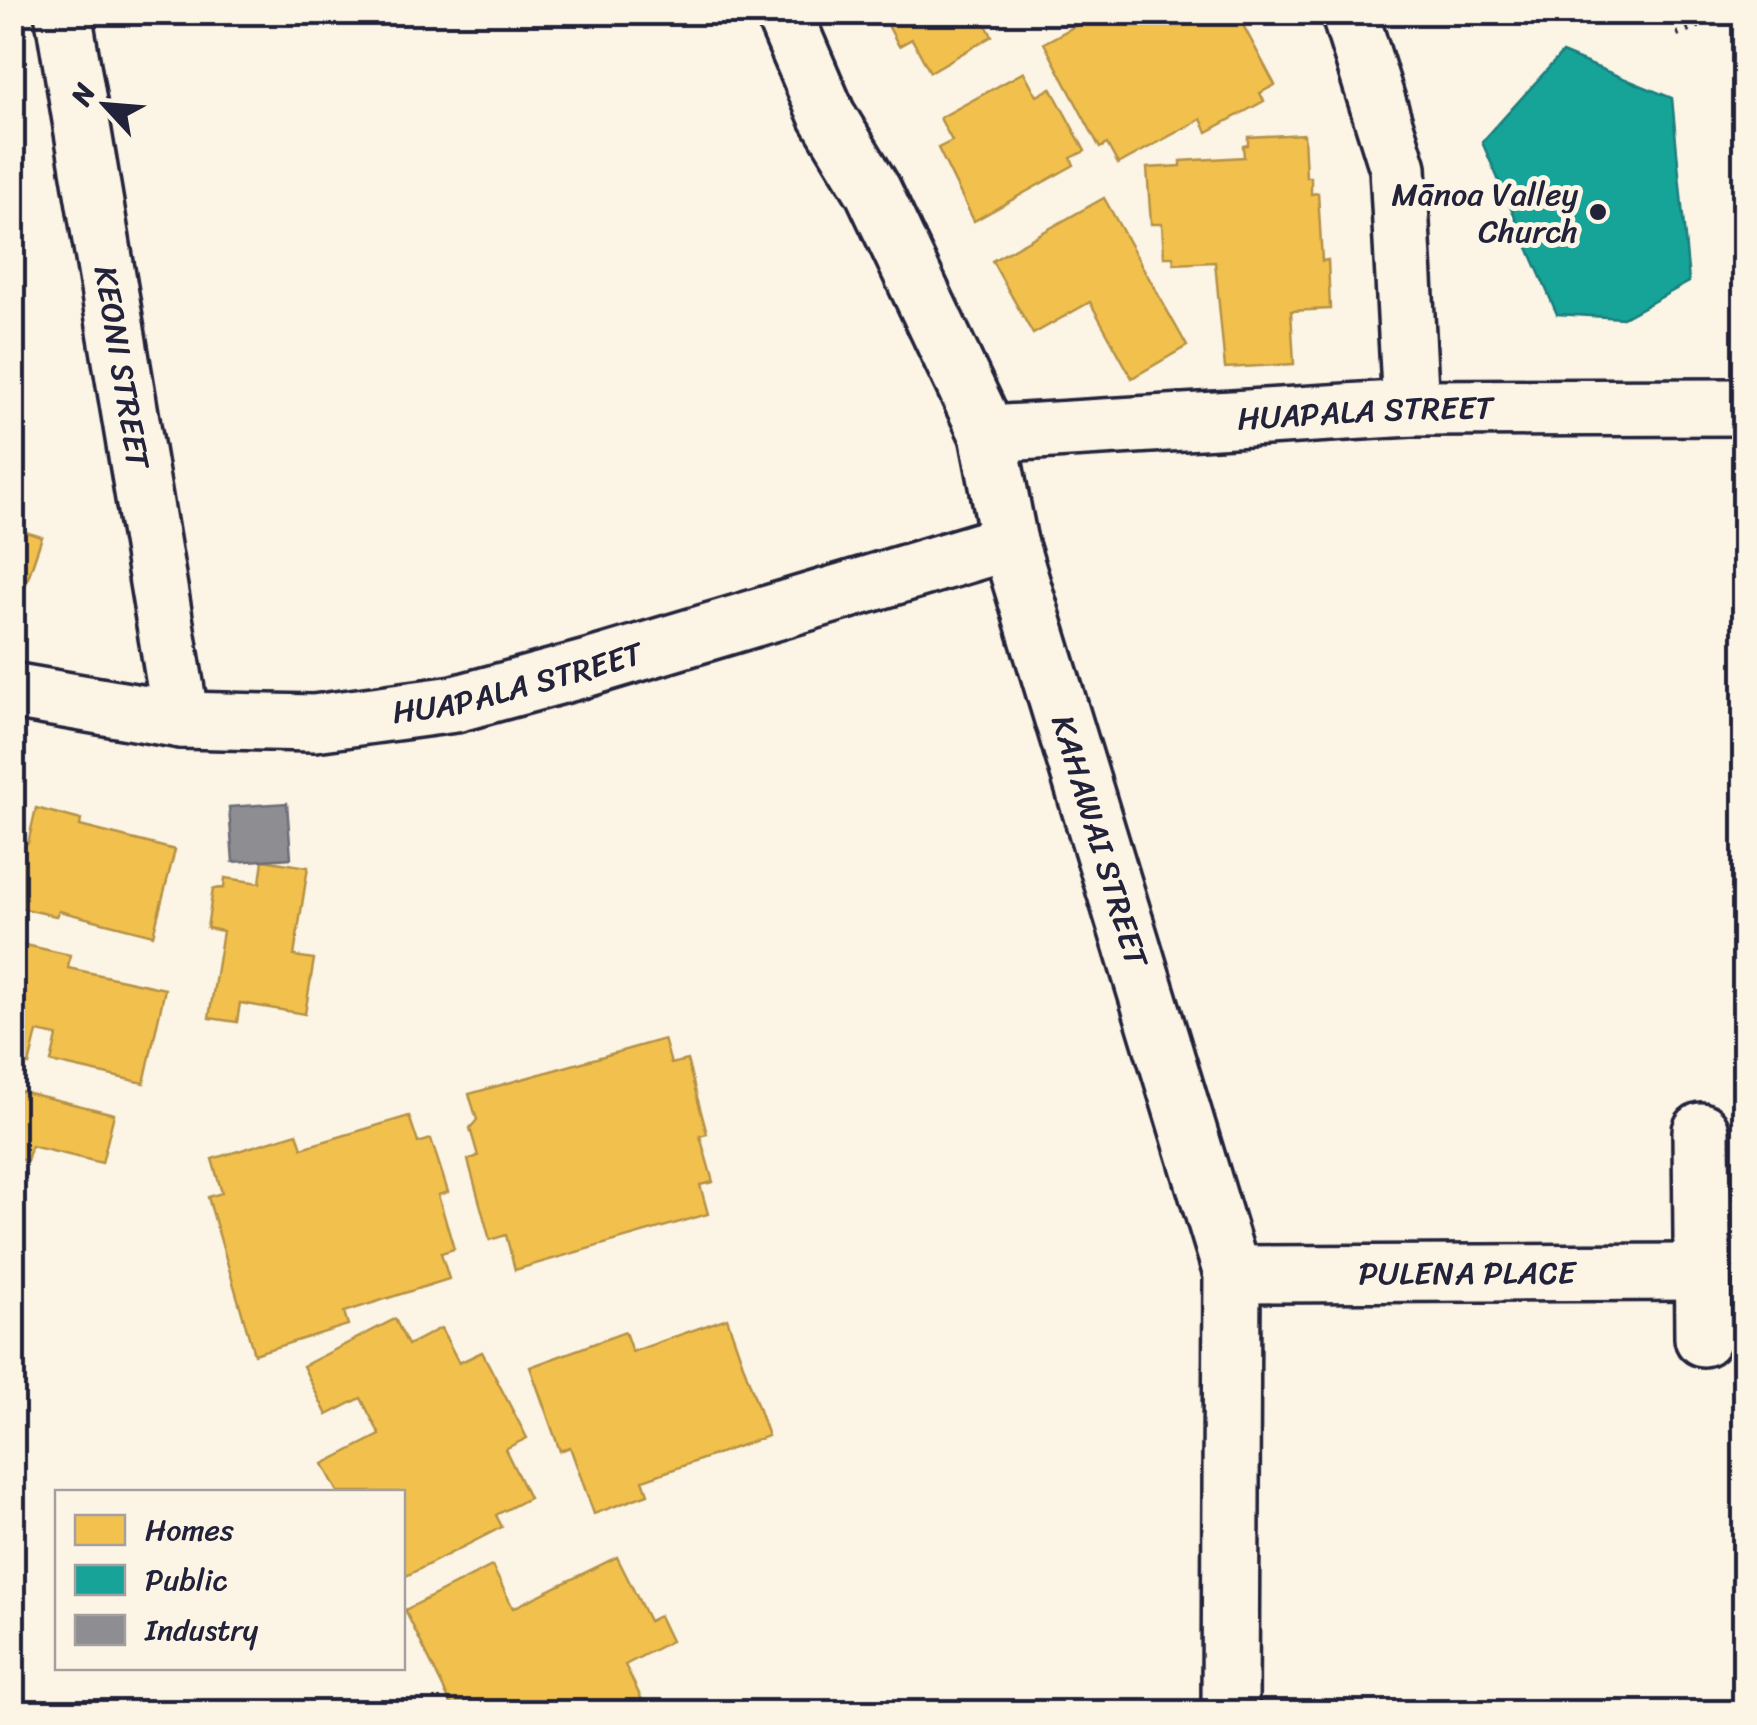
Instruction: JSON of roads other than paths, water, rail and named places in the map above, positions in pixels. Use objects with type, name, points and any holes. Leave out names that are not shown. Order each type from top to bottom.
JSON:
[{"type":"street","name":"KEONI STREET","points":[[63,12],[182,720]]},
{"type":"street","name":"KAHAWAI STREET","points":[[783,12],[828,115],[873,191],[988,434],[1009,542],[1232,1274],[1230,1712]]},
{"type":"street","points":[[1349,12],[1398,168],[1411,408]]},
{"type":"street","name":"HUAPALA STREET","points":[[988,434],[1411,408],[1744,407]]},
{"type":"street","name":"HUAPALA STREET","points":[[12,692],[182,720],[314,723],[455,704],[1009,542]]},
{"type":"street","points":[[1701,1131],[1703,1338]]},
{"type":"street","name":"PULENA PLACE","points":[[1232,1274],[1702,1272]]},
{"type":"place","name":"Mānoa Valley Church","points":[[1598,212]]}]
